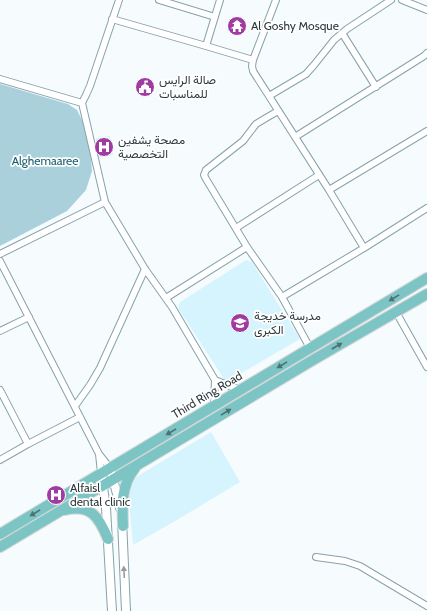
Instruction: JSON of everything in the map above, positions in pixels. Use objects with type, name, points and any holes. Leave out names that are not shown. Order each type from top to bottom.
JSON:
[{"type":"main road","name":"Third Ring Road","points":[[0,534],[427,278]]},
{"type":"main road","points":[[417,284],[426,294]]},
{"type":"main road","name":"Third Ring Road","points":[[0,547],[426,294]]},
{"type":"main road","points":[[122,526],[122,499],[124,489],[131,473],[138,464]]},
{"type":"main road","points":[[59,512],[76,508],[90,511],[100,520],[108,540]]},
{"type":"street","points":[[119,0],[90,86],[82,103],[105,202],[145,269],[166,298],[215,380],[214,406]]},
{"type":"street","points":[[158,0],[215,17]]},
{"type":"street","points":[[206,46],[220,0]]},
{"type":"street","points":[[276,0],[253,60],[253,71],[330,190],[364,248]]},
{"type":"street","points":[[269,96],[306,74],[334,40],[342,33],[391,0]]},
{"type":"street","points":[[402,0],[414,2],[427,10]]},
{"type":"street","points":[[112,19],[253,60]]},
{"type":"street","points":[[342,33],[376,87]]},
{"type":"street","points":[[295,137],[376,87],[427,53]]},
{"type":"street","points":[[0,79],[82,103]]},
{"type":"street","points":[[278,111],[256,124],[243,141],[206,170],[204,175],[236,228],[282,297],[310,348]]},
{"type":"street","points":[[330,190],[427,131]]},
{"type":"street","points":[[236,228],[319,175]]},
{"type":"street","points":[[0,254],[105,202]]},
{"type":"street","points":[[282,297],[427,208]]},
{"type":"street","points":[[166,298],[248,246]]},
{"type":"street","points":[[0,261],[75,406],[99,454],[105,470],[113,480],[117,494],[122,526],[126,611]]},
{"type":"street","points":[[75,406],[90,386],[100,368],[145,269]]},
{"type":"street","points":[[396,312],[427,367]]},
{"type":"street","points":[[0,331],[29,317]]},
{"type":"street","points":[[215,380],[240,390]]},
{"type":"street","points":[[0,390],[28,444]]},
{"type":"street","points":[[0,460],[80,417]]},
{"type":"street","points":[[99,454],[105,470],[103,486],[112,611]]},
{"type":"street","points":[[316,557],[345,561],[360,566],[427,606]]},
{"type":"shaded area","name":"مصحة يشفين التخصصية","points":[[110,136],[113,155],[99,158],[96,138]]},
{"type":"shaded area","name":"مدرسة خديجة الكبرى","points":[[246,260],[252,262],[300,339],[226,382],[178,308],[180,302]]},
{"type":"shaded area","points":[[211,432],[240,482],[133,545],[128,493],[136,477]]},
{"type":"green space","name":"Alghemaaree","points":[[0,84],[68,104],[77,110],[83,122],[90,147],[92,171],[86,190],[67,211],[0,246]]},
{"type":"place","name":"Al Goshy Mosque","points":[[237,26]]},
{"type":"place","name":"صالة الرايس للمناسبات","points":[[145,87]]},
{"type":"place","name":"مصحة يشفين التخصصية","points":[[104,147]]},
{"type":"place","name":"مدرسة خديجة الكبرى","points":[[240,323]]},
{"type":"place","name":"Alfaisl dental clinic","points":[[56,495]]}]
